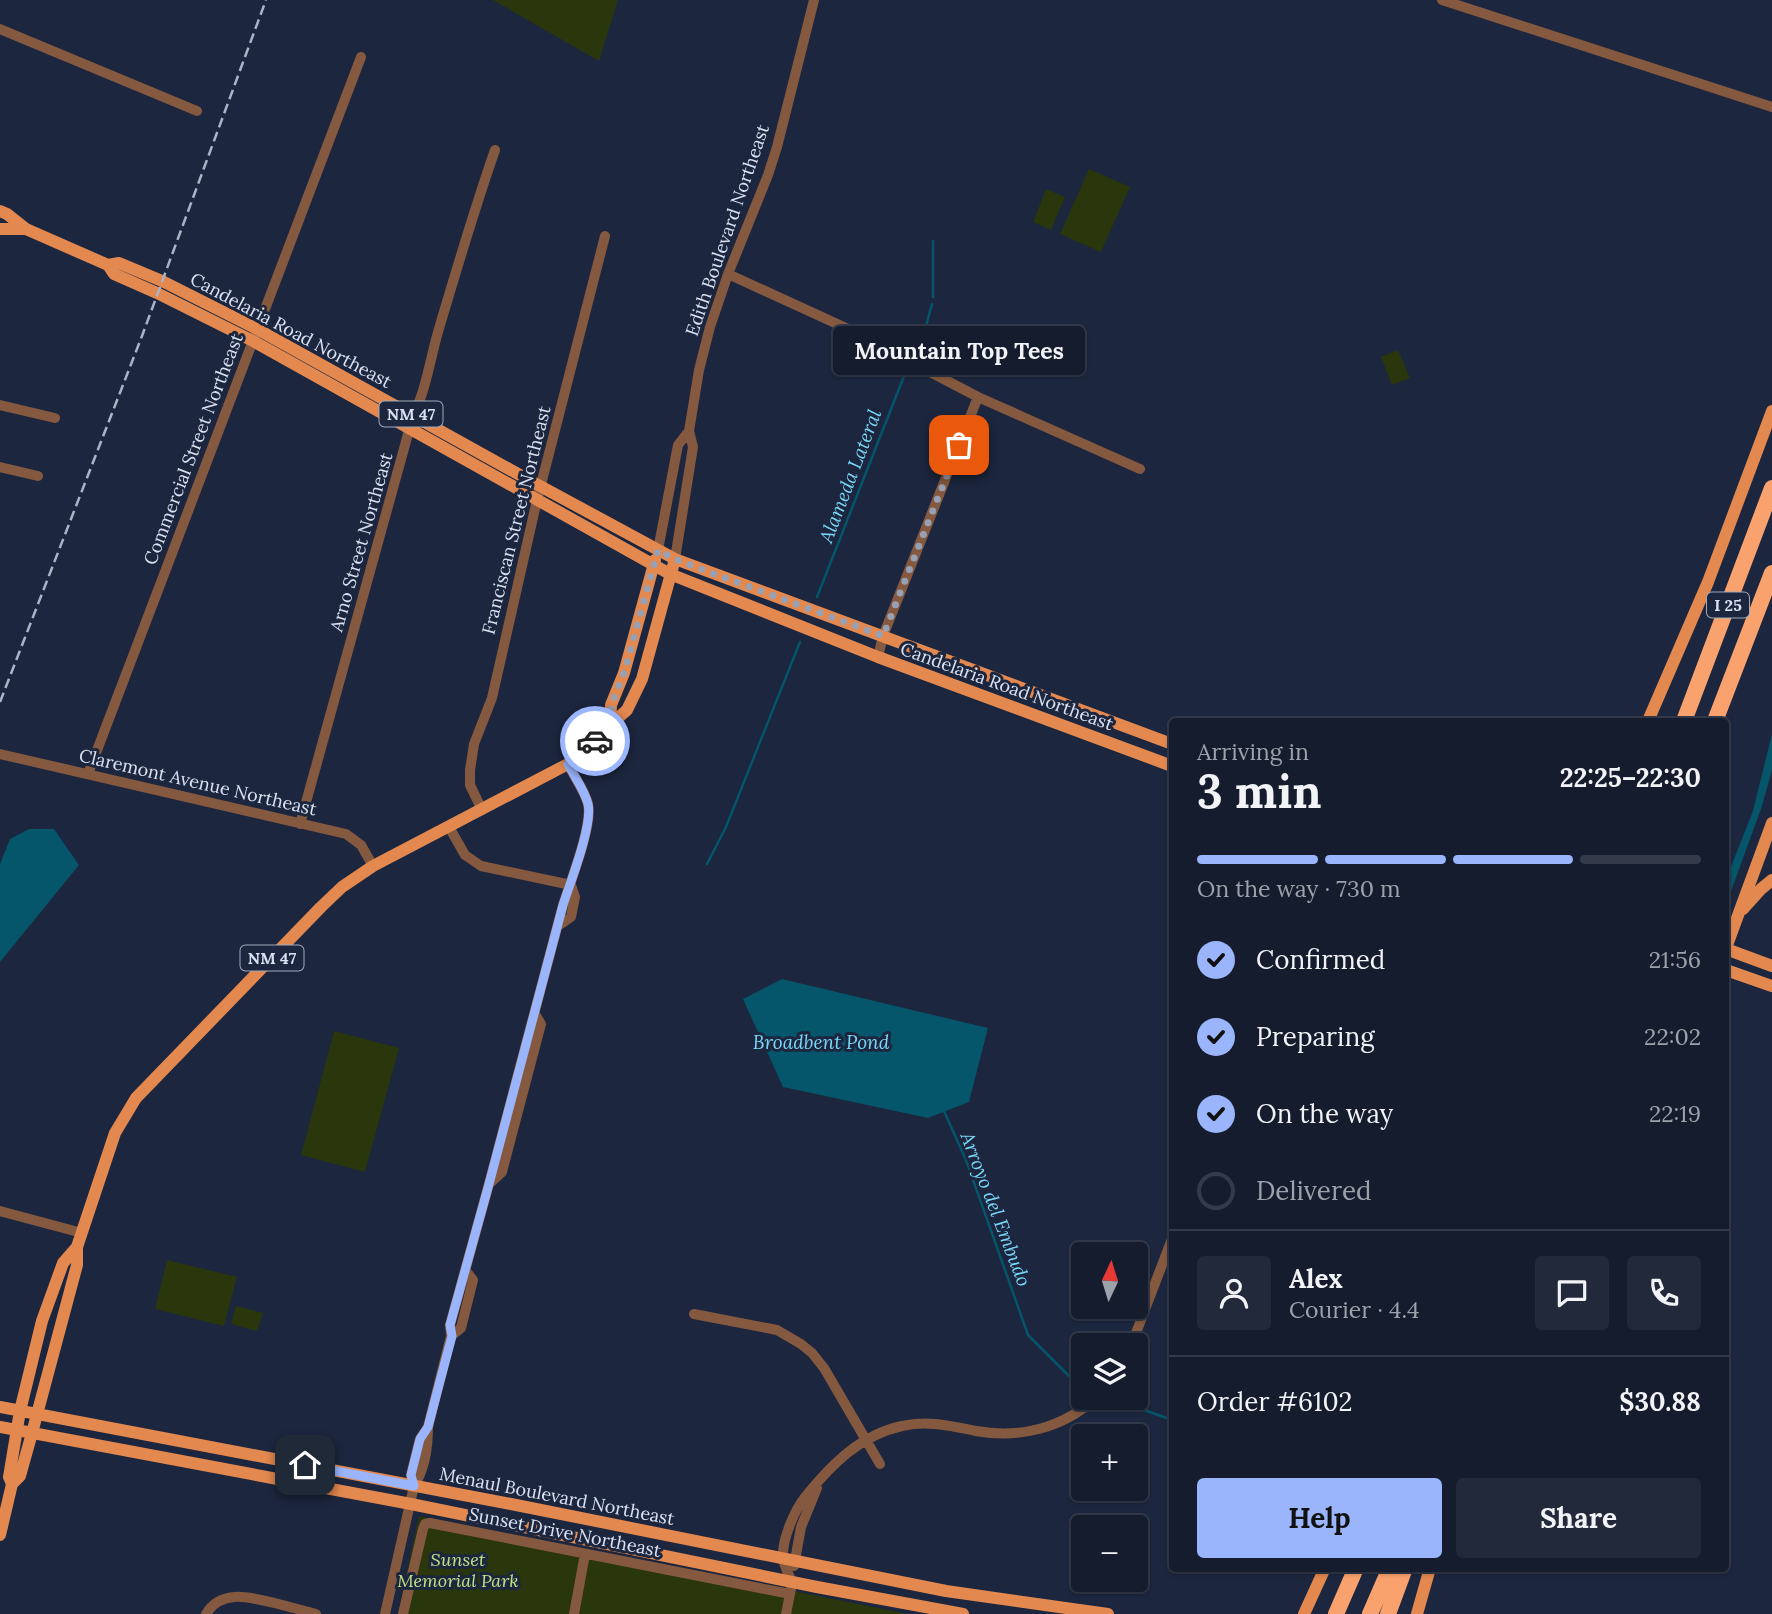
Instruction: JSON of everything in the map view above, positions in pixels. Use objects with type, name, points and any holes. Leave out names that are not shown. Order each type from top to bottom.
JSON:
[{"type":"highway","name":"I 25","points":[[1685,718],[1772,488]]},
{"type":"highway","name":"I 25","points":[[1716,718],[1772,573]]},
{"type":"highway","points":[[1334,1614],[1354,1572]]},
{"type":"highway","points":[[1386,1605],[1390,1572]]},
{"type":"highway","points":[[1370,1614],[1386,1605],[1403,1572]]},
{"type":"main road","name":"NM 47","points":[[0,211],[26,229]]},
{"type":"main road","name":"NM 47","points":[[0,229],[26,229]]},
{"type":"main road","name":"Candelaria Road Northeast","points":[[26,229],[108,265],[119,263],[412,422],[675,559],[1169,743]]},
{"type":"main road","points":[[1649,718],[1708,582],[1772,411]]},
{"type":"main road","name":"Candelaria Road Northeast","points":[[412,422],[537,500],[670,574],[878,657],[1169,765]]},
{"type":"main road","name":"Edith Boulevard Northeast","points":[[610,725],[611,705],[624,673],[658,550]]},
{"type":"main road","name":"Edith Boulevard Northeast","points":[[568,764],[592,745],[627,710],[642,679],[675,559]]},
{"type":"main road","name":"NM 47","points":[[0,1535],[12,1484],[20,1476],[37,1415],[77,1265],[77,1247],[115,1133],[136,1098],[342,887],[373,866],[568,764]]},
{"type":"main road","points":[[1729,940],[1772,822]]},
{"type":"main road","points":[[1737,918],[1752,898],[1772,880]]},
{"type":"main road","points":[[1729,949],[1769,965]]},
{"type":"main road","points":[[1729,971],[1766,984]]},
{"type":"main road","name":"NM 47","points":[[12,1484],[9,1477],[20,1411],[42,1321],[63,1263],[77,1247]]},
{"type":"main road","name":"Menaul Boulevard Northeast","points":[[0,1408],[946,1591],[1108,1614]]},
{"type":"main road","name":"Menaul Boulevard Northeast","points":[[0,1427],[411,1504],[791,1588],[963,1614]]},
{"type":"main road","points":[[175,1460],[178,1442]]},
{"type":"main road","points":[[1304,1614],[1323,1572]]},
{"type":"main road","points":[[1417,1614],[1429,1572]]},
{"type":"street","name":"Edith Boulevard Northeast","points":[[658,550],[678,444],[688,431],[710,327],[777,147],[814,0]]},
{"type":"street","points":[[1442,0],[1772,107]]},
{"type":"street","points":[[0,29],[197,111]]},
{"type":"street","name":"Commercial Street Northeast","points":[[88,774],[361,57]]},
{"type":"street","name":"Arno Street Northeast","points":[[300,824],[412,422],[471,221],[495,150]]},
{"type":"street","name":"Franciscan Street Northeast","points":[[482,810],[470,785],[474,744],[492,698],[537,500],[605,236]]},
{"type":"street","points":[[729,274],[846,328],[978,397],[1140,469]]},
{"type":"street","points":[[878,657],[883,636],[978,397]]},
{"type":"street","points":[[0,405],[54,418]]},
{"type":"street","name":"Edith Boulevard Northeast","points":[[675,559],[693,447],[688,431]]},
{"type":"street","points":[[0,467],[38,477]]},
{"type":"street","name":"Claremont Avenue Northeast","points":[[0,754],[346,834],[361,845],[373,866]]},
{"type":"street","points":[[385,1614],[414,1486],[419,1478],[428,1441],[428,1427],[452,1336],[461,1328],[473,1280],[466,1271],[489,1184],[502,1172],[541,1024],[535,1014],[558,926],[570,917],[575,897],[571,885],[589,814],[588,802],[568,764]]},
{"type":"street","points":[[449,827],[465,855],[481,866],[571,885]]},
{"type":"street","points":[[0,1211],[82,1233]]},
{"type":"street","points":[[1136,1333],[1169,1247]]},
{"type":"street","points":[[694,1314],[777,1331],[801,1344],[812,1353],[828,1374],[880,1465]]},
{"type":"street","points":[[786,1614],[791,1588],[789,1560],[818,1483],[843,1456],[865,1440],[902,1426],[927,1423],[950,1424],[991,1433],[1025,1432],[1061,1421],[1080,1410]]},
{"type":"street","name":"Sunset Drive Northeast","points":[[403,1614],[425,1524],[430,1523],[585,1554],[791,1588]]},
{"type":"street","points":[[574,1614],[585,1554]]},
{"type":"street","points":[[206,1614],[215,1603],[234,1597],[250,1598],[316,1614]]},
{"type":"green space","points":[[493,0],[618,0],[599,61]]},
{"type":"green space","points":[[1089,169],[1130,187],[1101,252],[1060,234]]},
{"type":"green space","points":[[1046,189],[1065,197],[1051,230],[1033,222]]},
{"type":"green space","points":[[1398,350],[1410,378],[1392,385],[1381,357]]},
{"type":"green space","points":[[334,1031],[399,1048],[365,1172],[301,1155]]},
{"type":"green space","points":[[167,1260],[237,1277],[224,1326],[155,1309]]},
{"type":"green space","points":[[236,1306],[263,1313],[257,1331],[231,1324]]},
{"type":"green space","name":"Sunset Memorial Park","points":[[419,1516],[908,1614],[398,1614]]},
{"type":"water","points":[[1772,734],[1772,770],[1729,897],[1729,871],[1753,811]]},
{"type":"water","points":[[29,829],[54,829],[79,865],[0,962],[0,864],[10,839]]},
{"type":"water","name":"Broadbent Pond","points":[[782,979],[988,1028],[969,1102],[928,1118],[783,1087],[743,999]]},
{"type":"waterway","points":[[933,241],[933,297]]},
{"type":"waterway","points":[[913,355],[932,304]]},
{"type":"waterway","name":"Alameda Lateral","points":[[817,597],[908,366]]},
{"type":"waterway","points":[[707,864],[726,827],[800,642]]},
{"type":"waterway","name":"Arroyo del Embudo","points":[[944,1111],[966,1160],[1028,1335],[1071,1378]]},
{"type":"waterway","name":"Arroyo del Embudo","points":[[1144,1410],[1169,1419]]},
{"type":"railway","points":[[0,702],[142,336],[266,0]]},
{"type":"way so far","points":[[595,741],[610,725],[611,705],[624,673],[658,550],[744,586],[883,636],[959,445]]},
{"type":"place","name":"Mountain Top Tees","points":[[959,445]]},
{"type":"route","points":[[305,1465],[414,1486],[411,1475],[420,1439],[428,1427],[452,1336],[450,1325],[563,905],[586,831],[588,802],[568,764],[595,741]]}]
